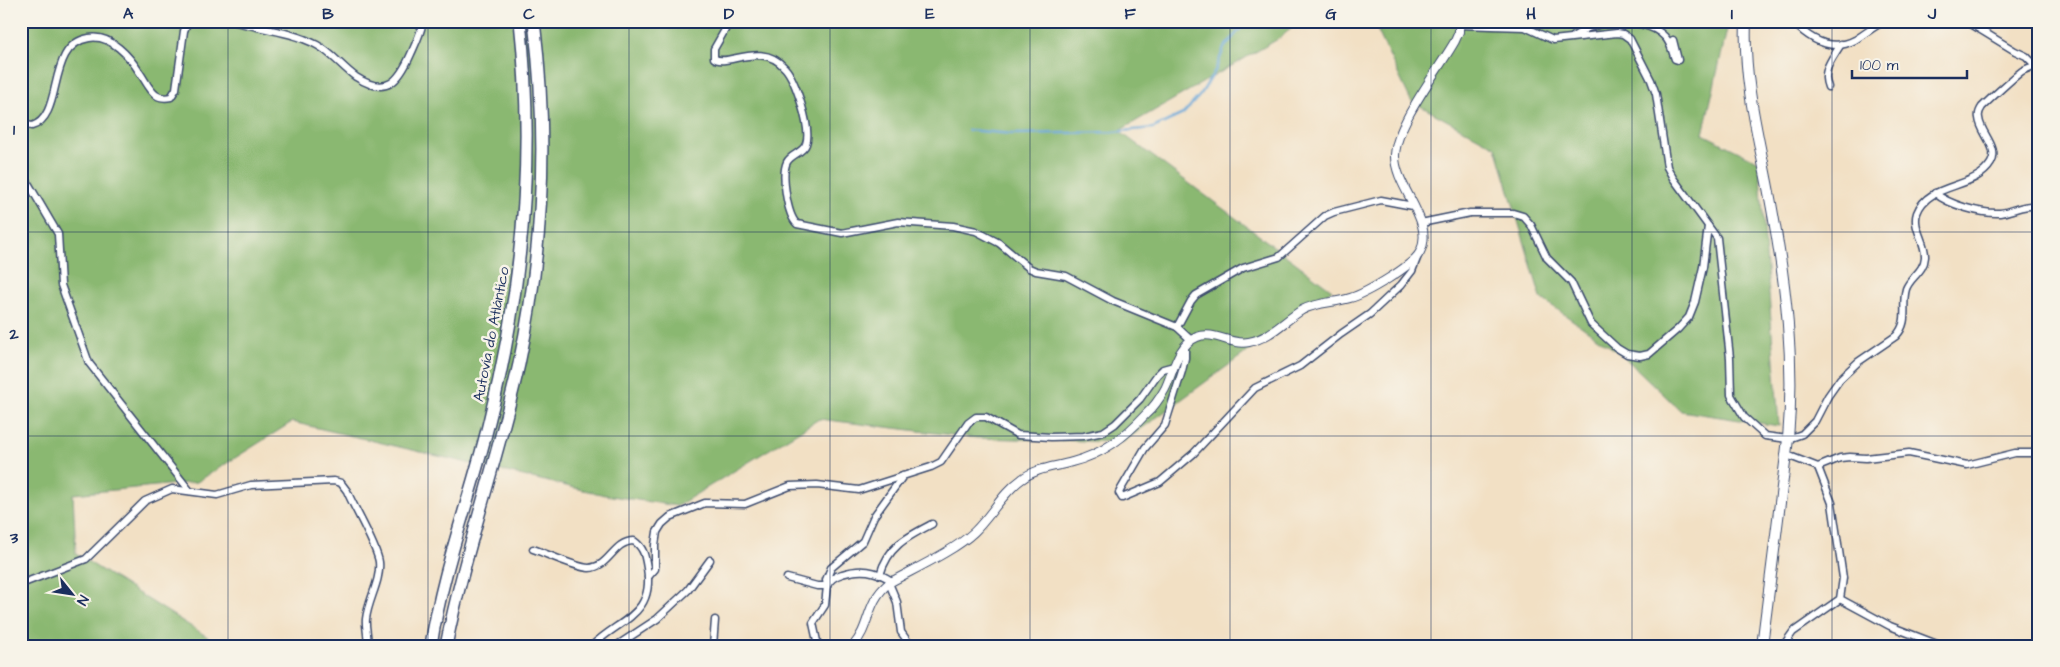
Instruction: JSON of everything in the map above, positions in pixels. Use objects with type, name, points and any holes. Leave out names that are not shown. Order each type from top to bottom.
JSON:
[{"type":"highway","name":"Autovía do Atlántico","points":[[431,646],[447,571],[499,384],[518,280],[525,200],[527,146],[526,78],[520,21]]},
{"type":"highway","name":"Autovía do Atlántico","points":[[446,646],[462,571],[519,364],[534,276],[542,155],[541,105],[534,21]]},
{"type":"main road","points":[[1746,21],[1747,78],[1772,207],[1790,330],[1791,409],[1787,455],[1762,646]]},
{"type":"street","points":[[21,124],[32,126],[42,120],[49,107],[63,58],[73,46],[89,38],[106,40],[118,48],[139,70],[156,95],[164,98],[171,97],[176,89],[184,32],[188,21]]},
{"type":"street","points":[[232,21],[310,41],[327,51],[358,78],[372,83],[386,84],[396,81],[400,76],[419,36],[423,21]]},
{"type":"street","points":[[730,21],[714,49],[714,58],[719,61],[752,54],[773,59],[786,68],[799,97],[806,125],[807,143],[802,150],[789,159],[786,167],[788,208],[793,220],[797,224],[842,233],[898,222],[966,228],[999,243],[1029,268],[1066,276],[1113,301],[1177,327],[1191,340]]},
{"type":"street","points":[[1572,37],[1588,28],[1612,21],[1647,26],[1665,36],[1675,59],[1678,60],[1673,40]]},
{"type":"street","points":[[1792,21],[1815,41],[1841,44],[1854,40],[1885,21]]},
{"type":"street","points":[[1185,347],[1182,371],[1165,425],[1148,444],[1120,488],[1119,494],[1122,498],[1160,482],[1193,454],[1255,388],[1300,366],[1370,314],[1401,285],[1412,271],[1423,239],[1421,224],[1396,167],[1396,148],[1399,136],[1410,114],[1455,42],[1460,32],[1459,23],[1525,27],[1553,40],[1617,33],[1624,34],[1630,39],[1652,80],[1656,94],[1667,167],[1717,238],[1730,358],[1731,395],[1744,417],[1765,436],[1788,438],[1802,434],[1810,428],[1834,386],[1846,373],[1901,331],[1905,318],[1907,287],[1920,271],[1925,256],[1924,246],[1916,224],[1917,212],[1921,206],[1936,194],[1976,177],[1991,163],[1993,158],[1992,147],[1983,134],[1979,118],[1981,108],[2023,71],[2037,67],[2026,56],[1966,21]]},
{"type":"street","points":[[1828,87],[1825,77],[1827,68],[1841,44]]},
{"type":"street","points":[[21,171],[58,234],[61,285],[89,363],[190,491]]},
{"type":"street","points":[[1936,194],[1942,199],[1986,212],[2037,207],[2039,198]]},
{"type":"street","points":[[1177,327],[1184,312],[1196,295],[1244,268],[1278,257],[1325,216],[1342,209],[1381,200],[1413,206]]},
{"type":"street","points":[[1421,224],[1470,213],[1513,213],[1523,216],[1531,225],[1547,258],[1571,282],[1591,324],[1626,354],[1640,356],[1649,354],[1678,329],[1688,317],[1695,302],[1701,276],[1708,226]]},
{"type":"street","points":[[853,646],[863,629],[876,595],[890,582],[960,543],[972,534],[1022,478],[1046,468],[1090,457],[1120,440],[1148,413],[1158,400],[1174,366],[1191,340],[1204,335],[1238,343],[1258,340],[1310,307],[1348,299],[1370,290],[1418,256]]},
{"type":"street","points":[[648,577],[655,569],[657,532],[670,517],[705,503],[745,504],[790,486],[817,485],[859,490],[903,476],[941,462],[968,423],[976,417],[986,417],[1018,434],[1051,437],[1084,436],[1103,432],[1115,424],[1140,399],[1163,369],[1174,366]]},
{"type":"street","points":[[1787,455],[1818,467],[1840,458],[1866,458],[1909,453],[1967,464],[2016,453],[2039,453]]},
{"type":"street","points":[[1783,646],[1793,632],[1840,600],[1843,578],[1832,503],[1818,467]]},
{"type":"street","points":[[791,646],[812,646],[813,623],[825,605],[826,580],[831,568],[863,540],[874,516],[903,476]]},
{"type":"street","points":[[21,584],[86,559],[145,502],[172,489],[217,495],[251,485],[334,481],[341,483],[373,546],[379,562],[366,620],[367,646]]},
{"type":"street","points":[[880,575],[890,552],[901,542],[932,524]]},
{"type":"street","points":[[532,549],[586,568],[602,565],[622,543],[634,541],[644,552],[648,577],[647,594],[640,608],[627,621],[608,632],[592,646]]},
{"type":"street","points":[[616,646],[658,619],[688,590],[710,560]]},
{"type":"street","points":[[827,586],[832,578],[858,570],[880,575],[890,582],[896,602],[901,632],[911,646]]},
{"type":"street","points":[[787,578],[818,586],[827,586]]},
{"type":"street","points":[[1840,600],[1890,626],[1942,646]]},
{"type":"street","points":[[713,646],[715,620]]},
{"type":"green space","points":[[21,21],[1301,21],[1278,39],[1119,131],[1332,290],[1123,442],[977,438],[819,419],[677,506],[605,495],[292,422],[197,482],[73,494],[76,554],[222,646],[21,646]]},
{"type":"green space","points":[[1373,21],[1729,21],[1703,134],[1759,162],[1779,426],[1681,411],[1622,355],[1541,298],[1496,147],[1411,101]]},
{"type":"waterway","points":[[968,130],[1013,134],[1113,132],[1153,128],[1183,114],[1201,94],[1215,71],[1224,48],[1247,21]]}]
